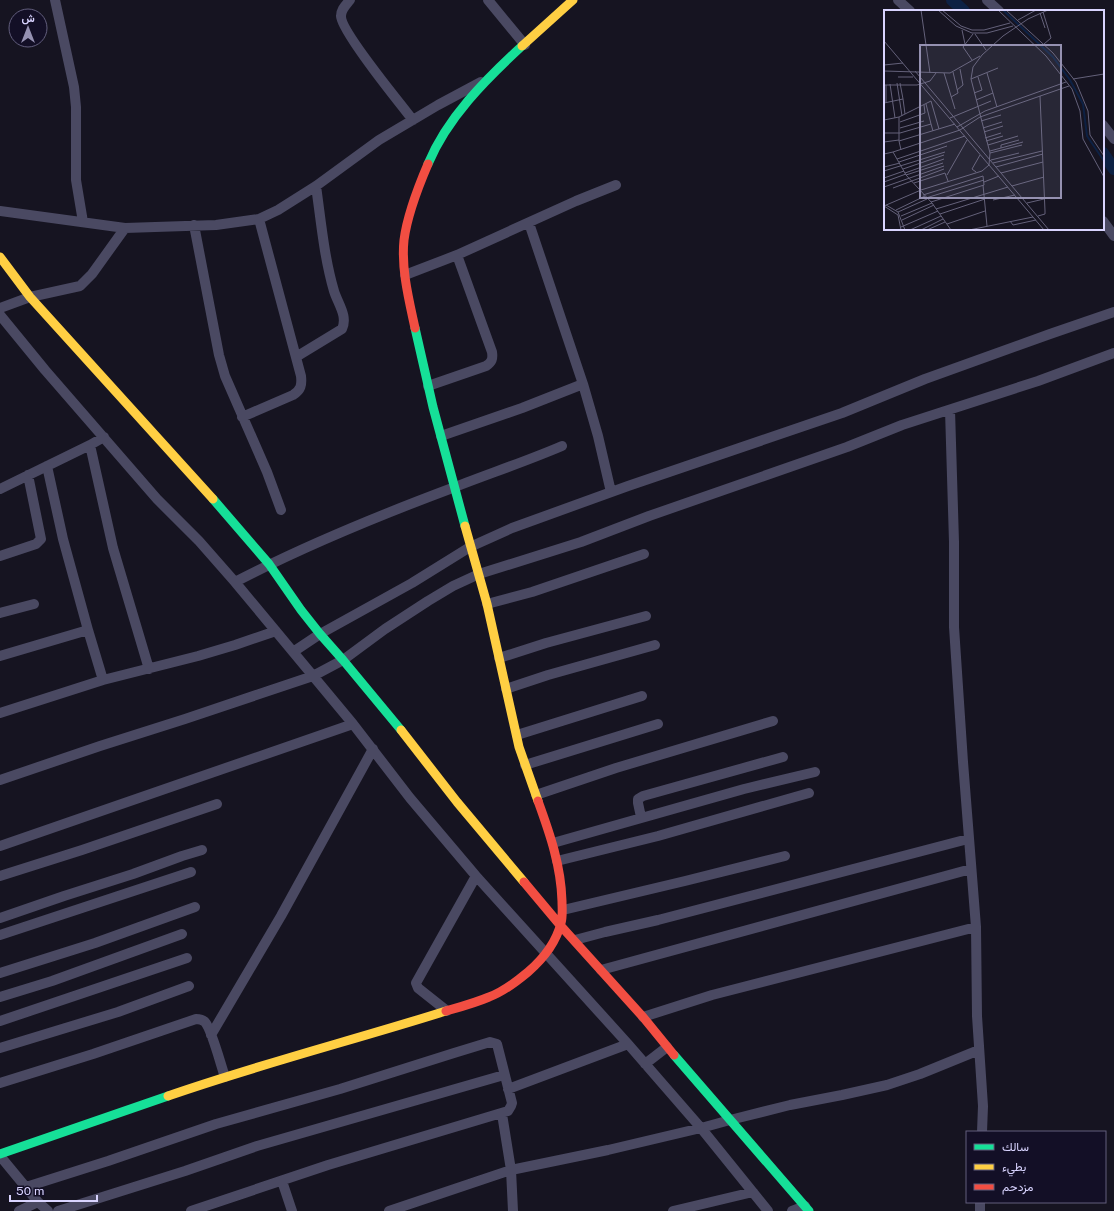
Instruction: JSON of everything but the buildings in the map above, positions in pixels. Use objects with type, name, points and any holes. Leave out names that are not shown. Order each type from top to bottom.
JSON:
[{"type":"street","points":[[55,0],[74,87],[76,106],[76,180],[83,222]]},
{"type":"street","points":[[350,0],[343,8],[341,16],[342,22],[389,90],[413,120]]},
{"type":"street","points":[[488,0],[525,44]]},
{"type":"street","points":[[48,1211],[38,1202],[0,1155],[152,1101],[225,1077],[490,997],[523,977],[546,953],[555,939],[563,910],[557,861],[553,843],[525,765],[517,736],[487,604],[470,547],[428,386],[419,348],[406,276],[404,253],[405,239],[412,211],[423,177],[438,142],[462,109],[488,79],[574,0]]},
{"type":"street","points":[[898,0],[909,10]]},
{"type":"street","points":[[987,0],[998,10]]},
{"type":"street","points":[[0,211],[125,228],[236,223],[259,219],[278,210],[316,186],[379,140],[438,105],[488,79]]},
{"type":"street","points":[[1104,126],[1114,139]]},
{"type":"street","points":[[406,276],[457,255],[616,184]]},
{"type":"street","points":[[296,357],[342,329],[344,323],[344,318],[334,292],[329,271],[316,186]]},
{"type":"street","points":[[242,417],[293,395],[299,391],[302,384],[259,219]]},
{"type":"street","points":[[1104,222],[1114,236]]},
{"type":"street","points":[[529,223],[583,384],[598,436],[611,492]]},
{"type":"street","points":[[194,225],[219,355],[225,376],[267,472],[281,510]]},
{"type":"street","points":[[0,308],[30,297],[80,286],[92,274],[125,228]]},
{"type":"street","points":[[428,386],[486,366],[493,358],[457,255]]},
{"type":"street","points":[[0,258],[30,297],[236,525],[269,564],[301,610],[320,634],[396,724],[457,802],[560,925],[576,940],[775,1173],[807,1208]]},
{"type":"street","points":[[293,652],[320,634],[412,583],[470,547],[512,528],[611,492],[842,413],[925,379],[1114,312]]},
{"type":"street","points":[[0,315],[45,370],[157,499],[199,541],[235,582],[353,724],[410,798],[476,876],[702,1128],[768,1211]]},
{"type":"street","points":[[0,780],[313,676],[343,660],[406,614],[453,586],[478,574],[581,542],[649,516],[847,447],[902,425],[1038,381],[1114,353]]},
{"type":"street","points":[[441,436],[522,408],[583,384]]},
{"type":"street","points":[[950,410],[954,542],[954,627],[968,839],[976,927],[977,1016],[983,1106],[982,1131]]},
{"type":"street","points":[[0,489],[104,437]]},
{"type":"street","points":[[90,445],[113,548],[149,669]]},
{"type":"street","points":[[235,582],[269,564],[318,542],[454,487],[562,446]]},
{"type":"street","points":[[47,466],[63,540],[103,680]]},
{"type":"street","points":[[0,556],[36,544],[41,539],[28,475]]},
{"type":"street","points":[[487,604],[532,592],[644,554]]},
{"type":"street","points":[[0,613],[34,604]]},
{"type":"street","points":[[499,658],[546,643],[646,616]]},
{"type":"street","points":[[0,656],[88,630]]},
{"type":"street","points":[[0,713],[103,680],[235,645],[276,631]]},
{"type":"street","points":[[506,689],[548,675],[655,645]]},
{"type":"street","points":[[517,736],[642,696]]},
{"type":"street","points":[[536,795],[616,768],[773,721]]},
{"type":"street","points":[[0,846],[353,724]]},
{"type":"street","points":[[525,765],[658,724]]},
{"type":"street","points":[[211,1035],[281,916],[373,749]]},
{"type":"street","points":[[641,817],[638,799],[643,796],[783,757]]},
{"type":"street","points":[[553,843],[744,789],[816,772]]},
{"type":"street","points":[[557,861],[658,836],[810,793]]},
{"type":"street","points":[[0,876],[217,804]]},
{"type":"street","points":[[576,940],[968,839]]},
{"type":"street","points":[[0,918],[202,850]]},
{"type":"street","points":[[563,910],[785,856]]},
{"type":"street","points":[[601,970],[971,869]]},
{"type":"street","points":[[0,935],[192,872]]},
{"type":"street","points":[[447,1011],[418,988],[416,983],[476,876]]},
{"type":"street","points":[[0,973],[95,943],[194,907]]},
{"type":"street","points":[[643,1017],[726,992],[976,927]]},
{"type":"street","points":[[0,997],[52,981],[182,934]]},
{"type":"street","points":[[0,1021],[187,958]]},
{"type":"street","points":[[0,1048],[118,1012],[189,986]]},
{"type":"street","points":[[0,1083],[196,1019],[206,1023],[225,1077]]},
{"type":"street","points":[[26,1187],[115,1159],[216,1124],[340,1090],[490,1042],[497,1044],[511,1106],[508,1112],[328,1165],[191,1211]]},
{"type":"street","points":[[508,1089],[628,1044]]},
{"type":"street","points":[[645,1064],[667,1047]]},
{"type":"street","points":[[389,1211],[511,1170],[608,1150],[730,1120],[887,1085],[920,1074],[980,1050]]},
{"type":"street","points":[[58,1211],[185,1171],[257,1146],[504,1075]]},
{"type":"street","points":[[502,1114],[511,1170],[513,1211]]},
{"type":"street","points":[[282,1181],[292,1211]]},
{"type":"street","points":[[673,1211],[754,1192]]},
{"type":"street","points":[[19,1211],[38,1202]]},
{"type":"street","points":[[792,1211],[807,1208]]},
{"type":"waterway","points":[[952,0],[963,10]]},
{"type":"waterway","points":[[1104,154],[1114,169]]},
{"type":"traffic: fast","points":[[428,164],[436,147],[456,115],[494,72],[522,46]]},
{"type":"traffic: fast","points":[[415,328],[433,407],[465,526]]},
{"type":"traffic: fast","points":[[213,499],[269,564],[301,610],[320,634],[401,730]]},
{"type":"traffic: fast","points":[[674,1055],[809,1211]]},
{"type":"traffic: fast","points":[[0,1154],[168,1096]]},
{"type":"traffic: slow","points":[[522,46],[573,0]]},
{"type":"traffic: slow","points":[[0,257],[30,297],[213,499]]},
{"type":"traffic: slow","points":[[465,526],[487,604],[519,747],[538,801]]},
{"type":"traffic: slow","points":[[401,730],[457,802],[524,882]]},
{"type":"traffic: slow","points":[[168,1096],[237,1073],[446,1011]]},
{"type":"traffic: jam","points":[[415,328],[408,295],[403,251],[411,211],[428,164]]},
{"type":"traffic: jam","points":[[446,1011],[484,999],[509,986],[539,962],[556,937],[562,915],[560,875],[551,838],[538,801]]},
{"type":"traffic: jam","points":[[524,882],[560,925],[643,1017],[674,1055]]}]
